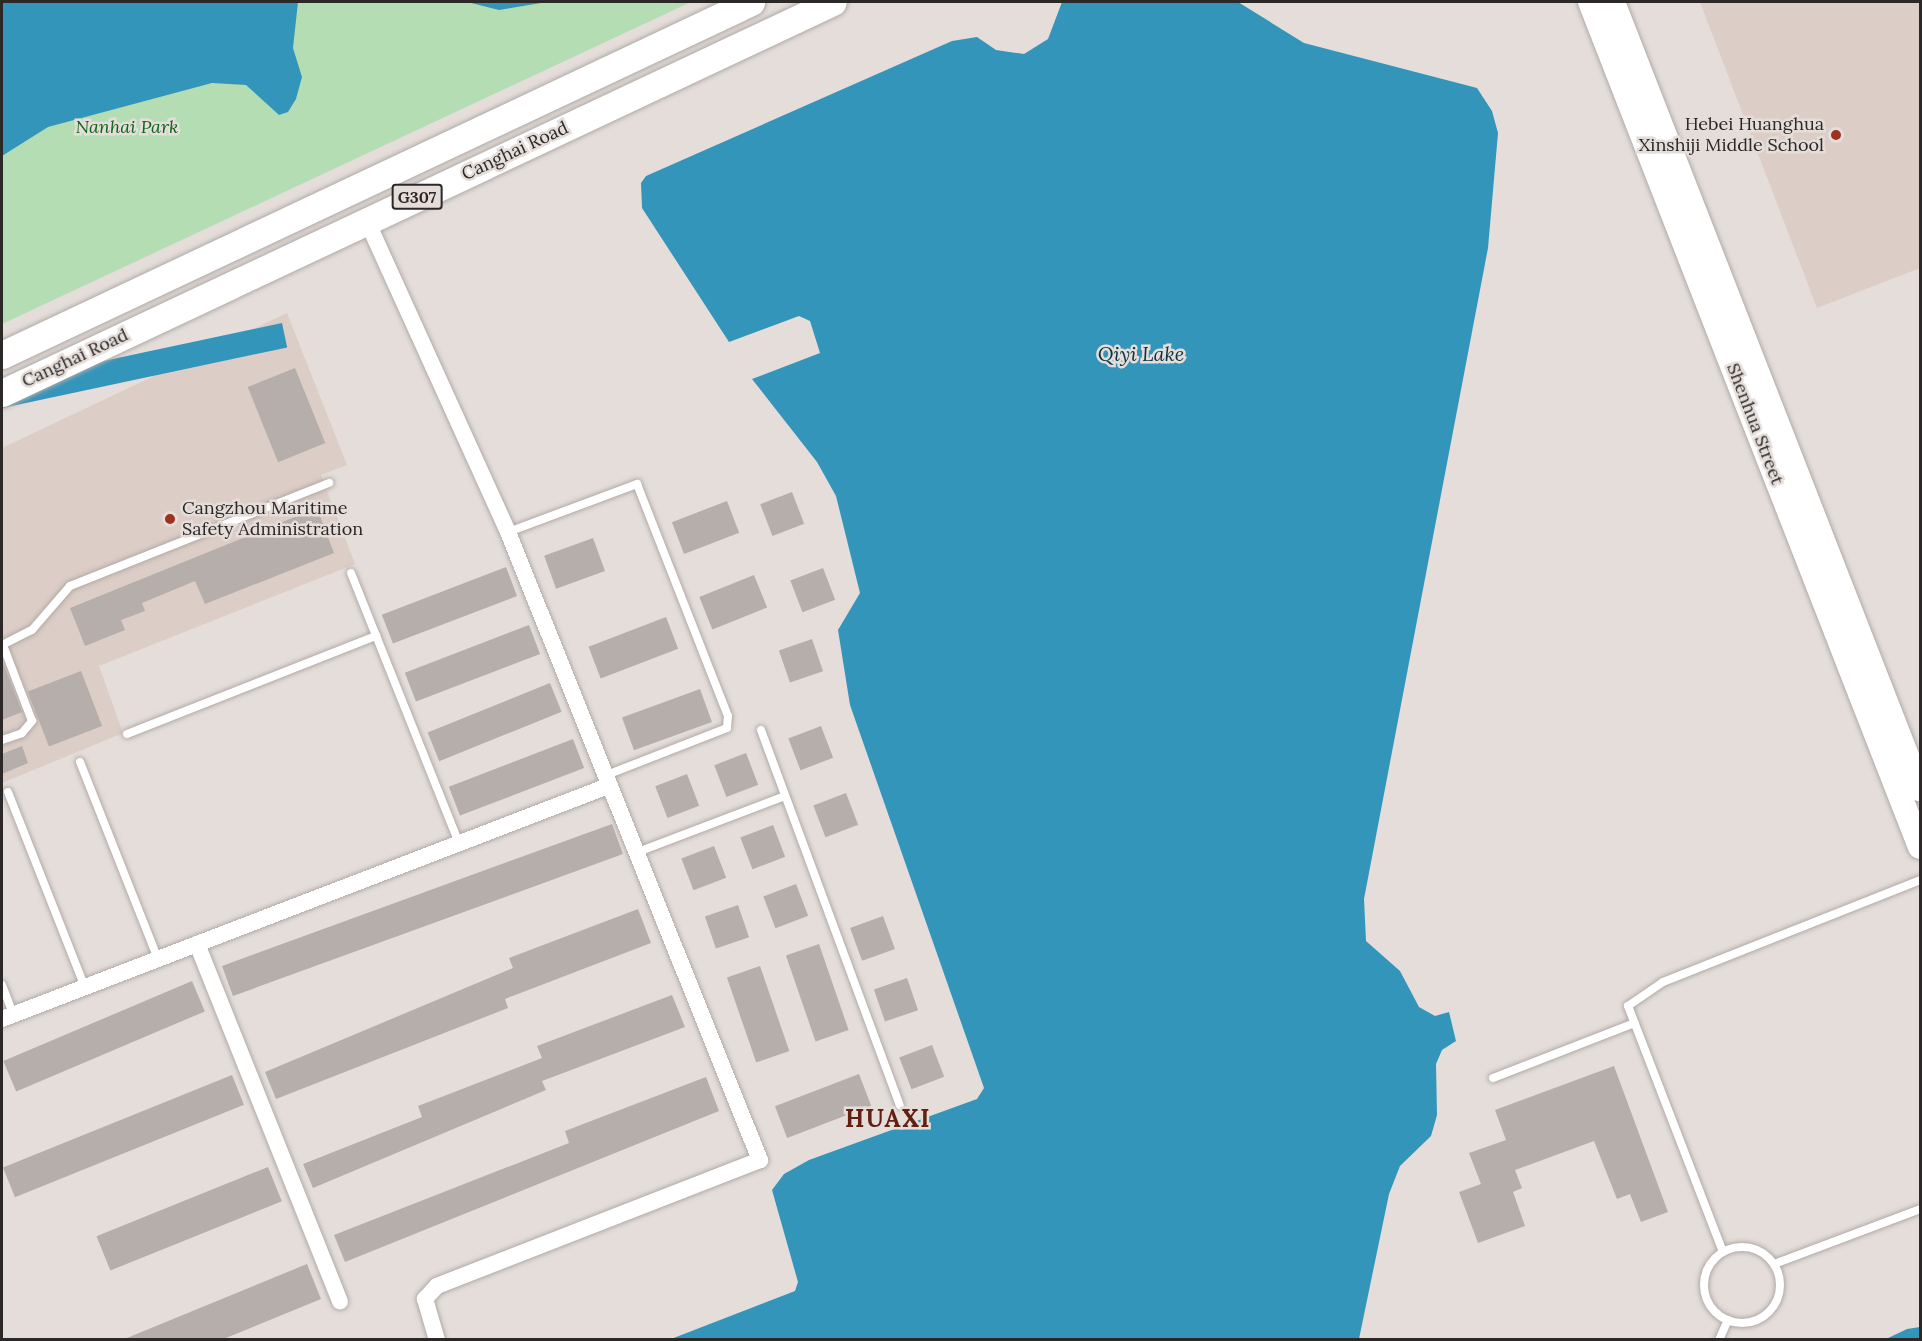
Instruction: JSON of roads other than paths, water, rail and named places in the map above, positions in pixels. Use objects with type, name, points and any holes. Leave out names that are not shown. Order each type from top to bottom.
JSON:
[{"type":"main road","name":"Canghai Road","points":[[2,355],[751,2]]},
{"type":"main road","name":"Canghai Road","points":[[2,393],[833,2]]},
{"type":"main road","name":"Shenhua Street","points":[[1590,2],[1920,847]]},
{"type":"main road","name":"Shenhua Street","points":[[1612,2],[1920,789]]},
{"type":"street","points":[[367,221],[508,532],[760,1160],[436,1286],[425,1299],[437,1340]]},
{"type":"street","points":[[7,1017],[459,843],[606,781]]},
{"type":"street","points":[[197,944],[340,1301]]},
{"type":"lane","points":[[2,740],[22,733],[33,721],[2,645],[32,630],[70,586],[329,483]]},
{"type":"lane","points":[[508,532],[637,484],[728,716],[727,728],[606,781]]},
{"type":"lane","points":[[351,573],[459,843]]},
{"type":"lane","points":[[127,734],[376,636]]},
{"type":"lane","points":[[761,730],[900,1105]]},
{"type":"lane","points":[[80,762],[158,959]]},
{"type":"lane","points":[[8,792],[85,987]]},
{"type":"lane","points":[[635,853],[785,795]]},
{"type":"lane","points":[[1723,1252],[1628,1006],[1664,982],[1920,880]]},
{"type":"lane","points":[[2,986],[7,1017]]},
{"type":"lane","points":[[1493,1078],[1635,1023]]},
{"type":"lane","points":[[1774,1264],[1920,1209]]},
{"type":"lane","points":[[1749,1248],[1774,1264],[1781,1289],[1773,1308],[1757,1321],[1728,1320],[1711,1307],[1704,1287],[1709,1267],[1723,1252],[1749,1248]]},
{"type":"lane","points":[[1719,1340],[1728,1320]]},
{"type":"water","points":[[2,2],[298,2],[293,48],[302,77],[296,99],[288,112],[279,115],[246,85],[212,83],[48,127],[2,156]]},
{"type":"water","points":[[467,2],[547,2],[499,10]]},
{"type":"water","name":"Qiyi Lake","points":[[1062,2],[1238,2],[1304,43],[1477,88],[1492,111],[1498,133],[1488,248],[1364,899],[1366,941],[1400,971],[1419,1007],[1435,1016],[1449,1012],[1456,1041],[1442,1050],[1436,1064],[1437,1115],[1431,1136],[1400,1166],[1389,1194],[1359,1339],[671,1339],[795,1291],[798,1282],[772,1190],[784,1174],[809,1160],[977,1099],[984,1088],[850,705],[838,630],[860,593],[836,496],[817,462],[752,379],[820,353],[810,321],[799,316],[729,342],[642,208],[641,183],[646,176],[952,41],[977,37],[996,50],[1024,54],[1048,39]]},
{"type":"water","points":[[282,323],[287,347],[2,408],[2,383]]},
{"type":"water","points":[[1920,1327],[1920,1339],[1886,1339],[1907,1329]]},
{"type":"place","name":"Hebei Huanghua Xinshiji Middle School","points":[[1836,135]]},
{"type":"place","name":"Cangzhou Maritime Safety Administration","points":[[170,519]]},
{"type":"district","name":"HUAXI","points":[[888,1119]]},
{"type":"park label","name":"Nanhai Park","points":[[127,127]]}]
